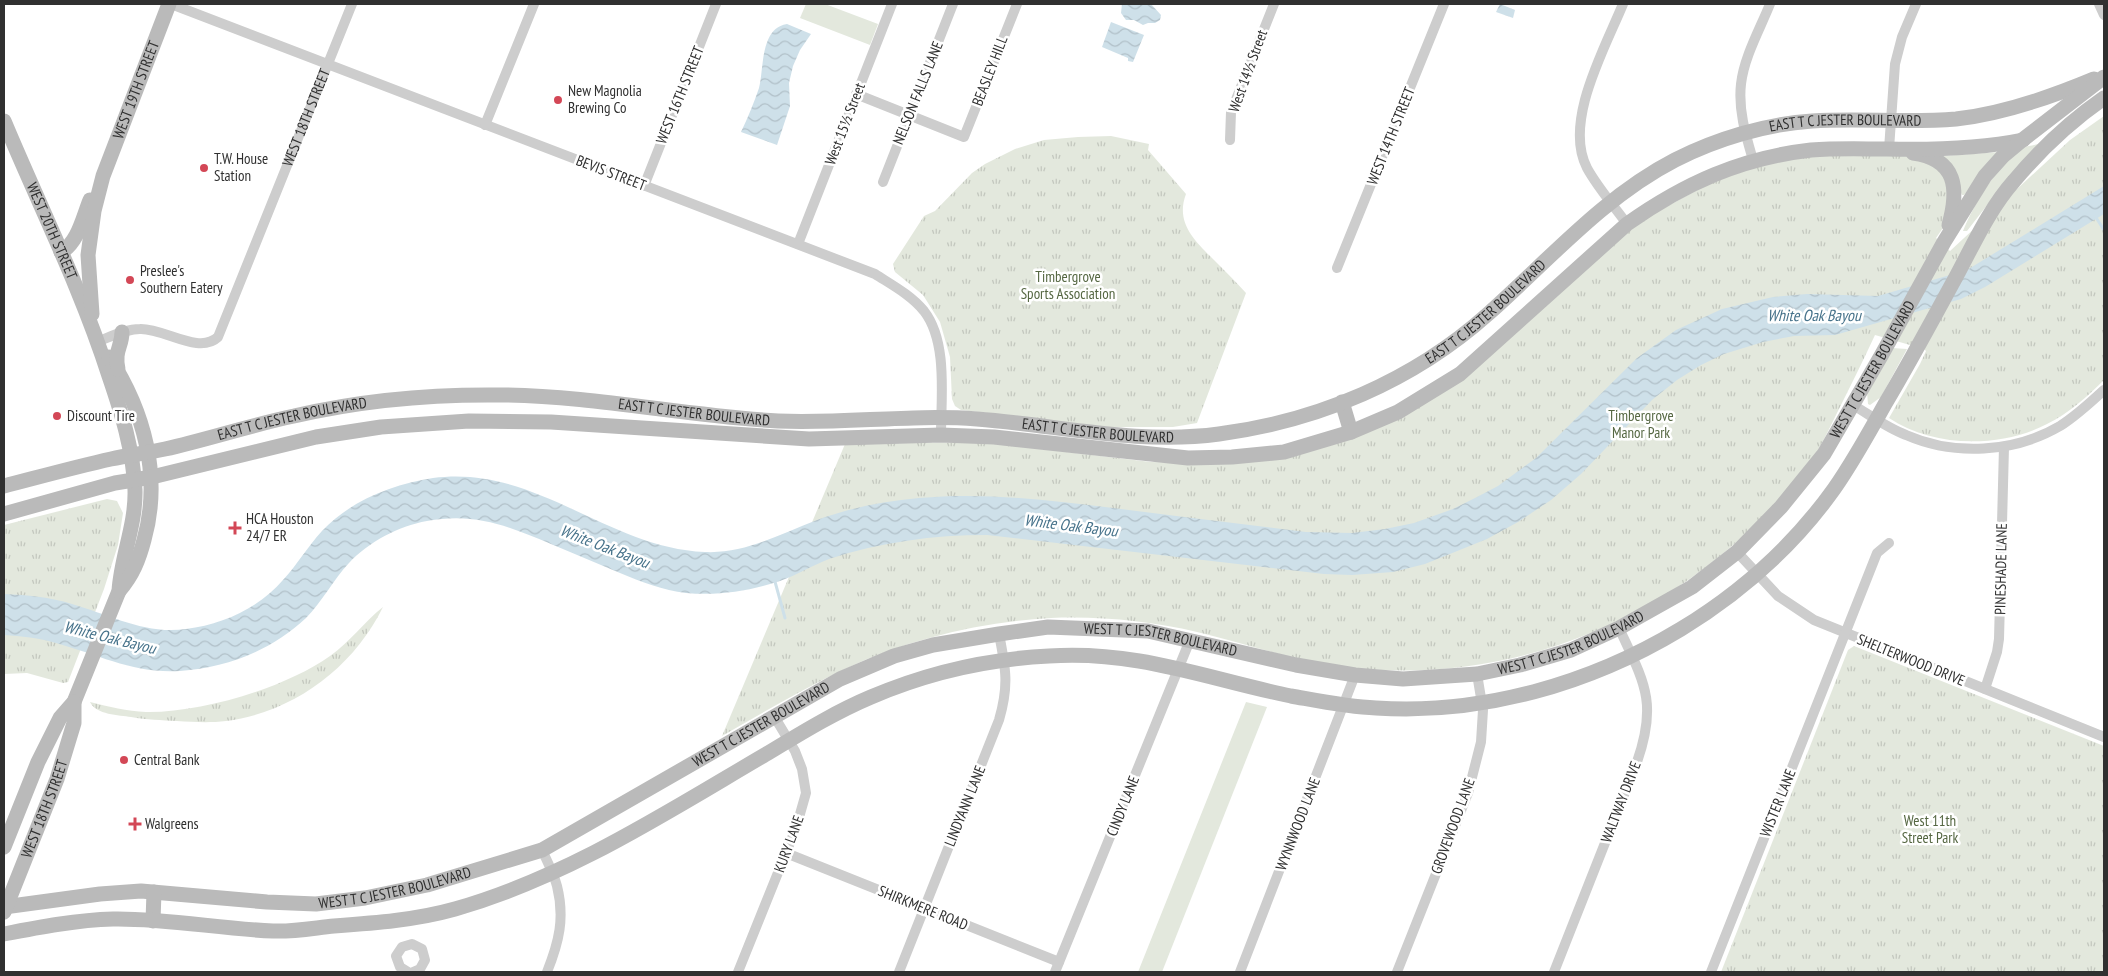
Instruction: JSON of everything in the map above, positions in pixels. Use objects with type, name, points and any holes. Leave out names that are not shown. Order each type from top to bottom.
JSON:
[{"type":"main road","name":"WEST 19TH STREET","points":[[92,326],[88,255],[92,221],[103,176],[170,4]]},
{"type":"main road","name":"EAST T C JESTER BOULEVARD","points":[[4,486],[291,416],[387,400],[467,395],[553,397],[782,421],[976,419],[1137,438],[1170,438],[1226,433],[1279,423],[1342,402],[1389,383],[1415,368],[1462,336],[1611,201],[1642,179],[1676,160],[1707,146],[1745,133],[1805,121],[1891,121],[1962,118],[1997,112],[2104,76]]},
{"type":"main road","name":"WEST T C JESTER BOULEVARD","points":[[5,909],[100,894],[154,892],[267,902],[316,904],[365,898],[427,885],[542,850],[840,679],[894,656],[933,645],[999,634],[1048,627],[1148,631],[1296,665],[1355,675],[1403,679],[1477,674],[1520,665],[1571,650],[1619,628],[1692,587],[1737,552],[1781,507],[1824,454],[1944,242],[1985,176],[2003,156],[2104,76]]},
{"type":"main road","points":[[2083,113],[2104,98]]},
{"type":"main road","name":"EAST T C JESTER BOULEVARD","points":[[4,514],[316,436],[381,427],[469,420],[552,422],[809,439],[941,435],[994,437],[1188,458],[1232,457],[1284,452],[1351,432],[1398,412],[1460,374],[1628,224],[1656,203],[1690,184],[1753,160],[1811,150],[1970,147],[2021,141],[2043,135],[2054,127],[2083,113]]},
{"type":"main road","name":"WEST T C JESTER BOULEVARD","points":[[4,934],[85,920],[120,919],[281,932],[404,920],[451,910],[499,895],[552,874],[610,845],[789,740],[862,700],[897,686],[934,675],[1004,660],[1052,655],[1099,655],[1179,667],[1286,695],[1379,709],[1434,708],[1482,702],[1541,690],[1584,676],[1632,655],[1677,631],[1711,609],[1757,573],[1822,506],[1839,482],[1877,419],[1990,216],[2011,184],[2083,113]]},
{"type":"main road","name":"WEST 20TH STREET","points":[[4,121],[99,341],[120,404],[132,455],[134,480],[132,524],[120,574],[118,593]]},
{"type":"main road","points":[[1889,150],[1922,154],[1939,162],[1952,177],[1955,187],[1954,206],[1944,242]]},
{"type":"main road","name":"WEST 19TH STREET","points":[[61,252],[67,249],[72,242],[93,192],[103,176]]},
{"type":"main road","points":[[119,373],[116,356],[122,332]]},
{"type":"main road","name":"WEST 20TH STREET","points":[[99,341],[119,373],[137,411],[148,452],[152,477],[149,523],[140,556],[131,578],[118,593]]},
{"type":"main road","points":[[552,422],[553,397]]},
{"type":"main road","points":[[381,427],[387,400]]},
{"type":"main road","points":[[1342,402],[1351,432]]},
{"type":"main road","points":[[742,435],[744,418]]},
{"type":"main road","name":"WEST 18TH STREET","points":[[4,847],[38,762],[60,718],[74,702],[118,593]]},
{"type":"main road","name":"WEST 18TH STREET","points":[[5,909],[57,779],[74,723],[74,702]]},
{"type":"main road","points":[[153,921],[154,892]]},
{"type":"main road","points":[[364,924],[365,898]]},
{"type":"street","name":"BEVIS STREET","points":[[170,4],[875,274],[900,290],[923,311],[932,326],[938,342],[940,359],[941,435]]},
{"type":"street","name":"WEST 18TH STREET","points":[[99,341],[122,332],[141,329],[202,344],[218,337],[352,4]]},
{"type":"street","points":[[485,125],[534,4]]},
{"type":"street","name":"WEST 16TH STREET","points":[[644,186],[716,4]]},
{"type":"street","name":"West 15½ Street","points":[[798,244],[892,4]]},
{"type":"street","name":"NELSON FALLS LANE","points":[[883,182],[953,4]]},
{"type":"street","name":"BEASLEY HILL","points":[[909,115],[964,138],[1016,4]]},
{"type":"street","name":"West 14½ Street","points":[[1230,140],[1231,112],[1274,4]]},
{"type":"street","name":"WEST 14TH STREET","points":[[1337,268],[1444,4]]},
{"type":"street","points":[[1623,4],[1587,92],[1580,116],[1580,138],[1582,153],[1587,167],[1628,224]]},
{"type":"street","points":[[1753,160],[1741,110],[1740,84],[1744,67],[1770,4]]},
{"type":"street","points":[[1889,150],[1895,64],[1902,38],[1916,4]]},
{"type":"street","points":[[2099,4],[2104,15]]},
{"type":"street","points":[[856,94],[909,115]]},
{"type":"street","points":[[1853,405],[1904,435],[1945,447],[1970,449],[2004,447],[2031,439],[2059,427],[2104,390]]},
{"type":"street","name":"PINESHADE LANE","points":[[1985,689],[1997,652],[1999,639],[2004,447]]},
{"type":"street","name":"WISTER LANE","points":[[1711,972],[1877,553],[1889,543]]},
{"type":"street","name":"SHELTERWOOD DRIVE","points":[[1737,552],[1778,596],[1814,620],[2104,737]]},
{"type":"street","name":"WALTWAY DRIVE","points":[[1554,972],[1637,762],[1646,734],[1648,718],[1645,689],[1642,678],[1619,628]]},
{"type":"street","name":"LINDYANN LANE","points":[[899,972],[999,720],[1006,690],[1004,660],[999,634]]},
{"type":"street","name":"CINDY LANE","points":[[1057,967],[1190,640]]},
{"type":"street","name":"GROVEWOOD LANE","points":[[1397,972],[1468,792],[1481,742],[1482,702],[1477,674]]},
{"type":"street","name":"WYNNWOOD LANE","points":[[1240,972],[1355,675]]},
{"type":"street","name":"KURY LANE","points":[[738,972],[796,828],[806,793],[802,769],[789,740],[774,716]]},
{"type":"street","points":[[542,850],[557,884],[562,923],[547,972]]},
{"type":"street","name":"SHIRKMERE ROAD","points":[[786,853],[925,908],[1057,967]]},
{"type":"street","points":[[408,972],[397,969],[396,956],[402,947],[412,944],[418,945],[422,949],[425,960],[420,969],[412,972]]},
{"type":"green space","points":[[806,4],[825,4],[878,24],[870,45],[800,18]]},
{"type":"green space","name":"Timbergrove Manor Park","points":[[2104,116],[2104,380],[2063,415],[2029,432],[1988,441],[1946,439],[1926,435],[1907,428],[1889,418],[1926,351],[1875,335],[1816,453],[1765,515],[1716,560],[1662,597],[1604,628],[1542,650],[1478,665],[1413,670],[1346,667],[1327,664],[1197,632],[1143,622],[1088,618],[1051,618],[998,623],[920,641],[869,658],[783,701],[722,736],[845,444],[982,442],[1151,462],[1224,463],[1395,418],[1642,220],[1725,175],[1803,156],[1918,156],[1926,158],[1949,181],[1945,225],[1936,238],[1950,251],[2070,140]]},
{"type":"green space","name":"Timbergrove Sports Association","points":[[1111,136],[1149,144],[1148,150],[1186,194],[1183,214],[1189,231],[1200,246],[1246,293],[1197,423],[1173,427],[1109,427],[961,410],[955,406],[952,399],[950,357],[940,322],[923,295],[895,272],[893,264],[924,216],[935,211],[972,173],[985,164],[1015,149],[1044,140]]},
{"type":"green space","points":[[2038,144],[2008,178],[1967,231],[1963,231],[1979,199],[2002,166],[2021,149]]},
{"type":"green space","points":[[1999,152],[1964,195],[1962,195],[1943,156]]},
{"type":"green space","points":[[1892,348],[1907,349],[1881,397],[1870,405],[1868,404],[1867,392]]},
{"type":"green space","points":[[107,499],[117,501],[123,513],[118,545],[104,589],[68,682],[63,683],[27,673],[4,674],[4,525]]},
{"type":"green space","points":[[383,607],[355,649],[338,668],[319,684],[275,708],[251,716],[214,722],[148,719],[102,712],[97,710],[90,702],[132,711],[168,711],[217,703],[267,688],[311,668],[330,656]]},
{"type":"green space","name":"West 11th Street Park","points":[[1854,646],[2104,746],[2104,972],[1721,972],[1848,650]]},
{"type":"green space","points":[[1246,702],[1267,707],[1162,972],[1138,972]]},
{"type":"water","points":[[1122,4],[1151,4],[1161,15],[1160,20],[1143,25],[1134,20],[1126,20],[1121,13]]},
{"type":"water","points":[[1500,4],[1515,10],[1513,18],[1496,12]]},
{"type":"water","points":[[1111,22],[1144,35],[1133,62],[1102,47]]},
{"type":"water","points":[[787,24],[811,34],[800,50],[793,66],[789,83],[790,106],[777,145],[741,132],[759,88],[768,41],[778,27]]},
{"type":"water","name":"White Oak Bayou","points":[[2104,186],[2104,214],[1985,287],[1961,299],[1835,335],[1794,336],[1763,342],[1724,354],[1701,365],[1677,380],[1652,400],[1581,474],[1551,500],[1518,522],[1487,539],[1425,564],[1393,572],[1352,575],[1324,574],[987,535],[967,535],[927,538],[868,548],[829,559],[769,585],[734,592],[698,594],[677,592],[644,582],[506,526],[461,518],[416,523],[395,531],[375,542],[349,563],[312,612],[293,629],[264,648],[215,666],[180,671],[148,670],[117,663],[50,641],[4,635],[4,594],[64,602],[128,623],[156,629],[186,629],[227,619],[252,606],[273,590],[322,531],[346,511],[388,489],[433,478],[470,477],[505,483],[538,494],[636,537],[669,547],[705,552],[734,550],[776,537],[829,516],[867,506],[893,501],[943,496],[992,496],[1040,500],[1306,532],[1352,533],[1414,523],[1453,509],[1498,486],[1536,458],[1637,358],[1676,330],[1722,309],[1773,297],[1807,294],[1878,296],[1967,270]]},
{"type":"waterway","points":[[2095,216],[2104,230]]},
{"type":"waterway","points":[[774,578],[785,618]]},
{"type":"place","name":"New Magnolia Brewing Co","points":[[558,100]]},
{"type":"place","name":"T.W. House Station","points":[[204,168]]},
{"type":"place","name":"Preslee's Southern Eatery","points":[[130,280]]},
{"type":"place","name":"Discount Tire","points":[[57,416]]},
{"type":"place","name":"HCA Houston 24/7 ER","points":[[235,528]]},
{"type":"place","name":"Central Bank","points":[[124,760]]},
{"type":"place","name":"Walgreens","points":[[135,824]]}]
